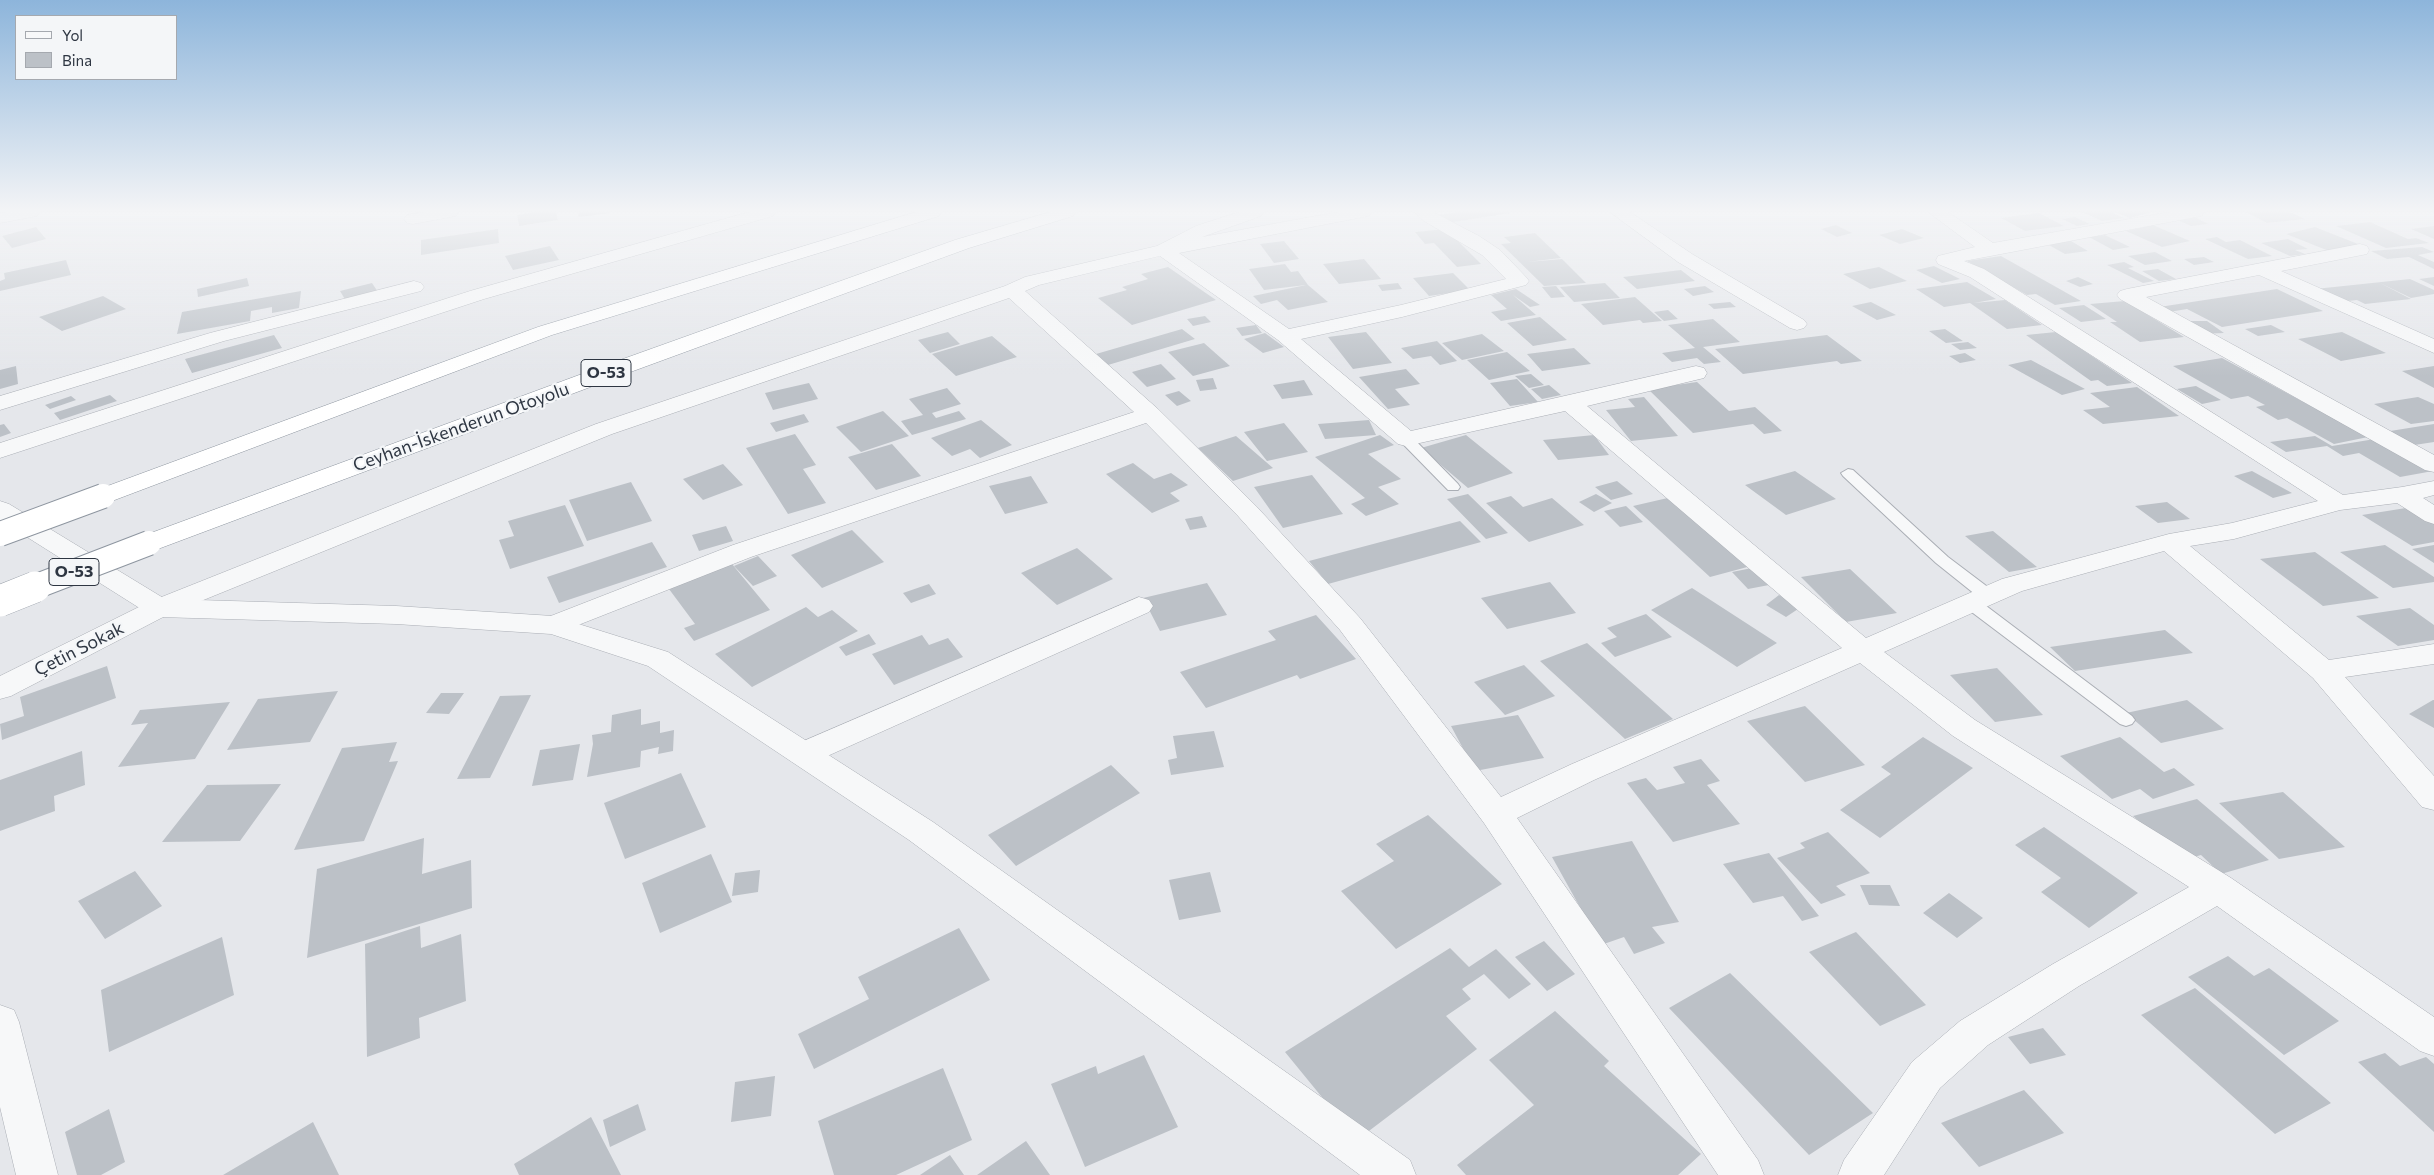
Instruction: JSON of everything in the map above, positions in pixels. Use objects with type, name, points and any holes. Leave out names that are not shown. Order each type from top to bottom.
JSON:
[{"type":"highway","points":[[0,534],[545,331],[753,267]]},
{"type":"highway","name":"Ceyhan-İskenderun Otoyolu","points":[[0,602],[149,543],[617,369],[899,267]]},
{"type":"street","points":[[0,452],[560,267]]},
{"type":"street","name":"Çetin Sokak","points":[[0,689],[159,608],[604,428],[1012,290],[1032,281],[1092,267]]},
{"type":"street","points":[[1187,267],[1285,336],[1406,439],[1696,373]]},
{"type":"street","points":[[1285,336],[1402,311],[1519,281],[1505,267]]},
{"type":"street","points":[[1700,267],[1798,324]]},
{"type":"street","points":[[1962,267],[1977,273],[2340,504]]},
{"type":"street","points":[[2266,267],[2127,295],[2434,465]]},
{"type":"street","points":[[2259,268],[2434,347]]},
{"type":"street","points":[[0,402],[217,337],[414,287]]},
{"type":"street","points":[[1012,290],[1150,414],[1247,511],[1350,624],[1496,814],[1743,1175]]},
{"type":"street","points":[[1570,403],[1862,649],[1964,728],[2218,888],[2434,1039]]},
{"type":"street","points":[[553,625],[742,551],[1150,414]]},
{"type":"street","points":[[1496,814],[1583,772],[2012,585],[2169,542],[2234,531],[2340,504],[2402,495],[2434,488]]},
{"type":"street","points":[[2402,495],[2434,516]]},
{"type":"street","points":[[0,510],[159,608],[396,615],[553,625],[658,659],[921,831],[1396,1175]]},
{"type":"street","points":[[2169,542],[2323,671],[2434,798]]},
{"type":"street","points":[[803,754],[1139,606]]},
{"type":"street","points":[[2323,671],[2434,654]]},
{"type":"street","points":[[1860,1175],[1926,1075],[1974,1033],[2066,975],[2218,888]]},
{"type":"street","points":[[0,1022],[37,1175]]},
{"type":"lane","points":[[1406,439],[1453,487]]},
{"type":"lane","points":[[1848,473],[1942,560],[1979,599],[2126,720]]},
{"type":"building","points":[[33,267],[68,267],[71,275],[0,291],[0,281],[5,279],[4,273]]},
{"type":"building","points":[[511,267],[528,267],[513,270]]},
{"type":"building","points":[[1168,267],[1216,300],[1132,325],[1098,298],[1127,290],[1122,287],[1148,279],[1141,274]]},
{"type":"building","points":[[1287,267],[1291,272],[1298,271],[1308,285],[1328,302],[1288,310],[1277,300],[1261,304],[1253,296],[1306,285],[1264,290],[1249,269]]},
{"type":"building","points":[[1325,267],[1371,267],[1381,279],[1339,284]]},
{"type":"building","points":[[1524,267],[1570,267],[1586,283],[1544,286]]},
{"type":"building","points":[[1879,267],[1907,281],[1870,289],[1843,274]]},
{"type":"building","points":[[1936,267],[1960,279],[1942,283],[1916,270]]},
{"type":"building","points":[[1977,267],[2020,267],[2081,301],[2055,305],[2036,294],[2027,295]]},
{"type":"building","points":[[2111,267],[2134,267],[2128,268],[2154,281],[2143,283]]},
{"type":"building","points":[[2158,269],[2176,279],[2159,281],[2142,271]]},
{"type":"building","points":[[1681,270],[1695,281],[1637,289],[1623,277]]},
{"type":"building","points":[[1453,273],[1470,290],[1429,296],[1413,278]]},
{"type":"building","points":[[2078,277],[2093,284],[2080,287],[2066,281]]},
{"type":"building","points":[[2434,277],[2434,286],[2419,279]]},
{"type":"building","points":[[247,278],[249,286],[198,297],[197,289]]},
{"type":"building","points":[[2410,279],[2434,290],[2434,294],[2411,298],[2380,283],[2411,299],[2365,304],[2357,300],[2338,302],[2315,289]]},
{"type":"building","points":[[1967,282],[1996,299],[1974,303],[2005,300],[2042,325],[2007,329],[1970,303],[1944,307],[1916,289]]},
{"type":"building","points":[[372,283],[378,292],[346,301],[340,291]]},
{"type":"building","points":[[1398,283],[1402,289],[1382,291],[1378,285]]},
{"type":"building","points":[[1605,283],[1620,298],[1574,302],[1560,287]]},
{"type":"building","points":[[1556,286],[1565,297],[1551,298],[1542,287]]},
{"type":"building","points":[[1705,286],[1714,292],[1693,296],[1684,289]]},
{"type":"building","points":[[1516,289],[1540,305],[1530,307],[1513,295],[1536,315],[1501,321],[1491,312],[1507,309],[1491,295]]},
{"type":"building","points":[[2277,289],[2323,311],[2222,327],[2187,309],[2169,312],[2159,307]]},
{"type":"building","points":[[301,291],[299,308],[272,313],[272,307],[251,311],[250,321],[177,334],[182,312]]},
{"type":"building","points":[[103,296],[126,309],[62,331],[39,317]]},
{"type":"building","points":[[1635,297],[1662,321],[1643,323],[1640,320],[1603,325],[1581,304]]},
{"type":"building","points":[[2125,301],[2184,337],[2140,342],[2110,322],[2117,322],[2090,304]]},
{"type":"building","points":[[1730,302],[1736,307],[1714,309],[1708,304]]},
{"type":"building","points":[[1871,302],[1896,315],[1877,320],[1852,306]]},
{"type":"building","points":[[2084,305],[2106,319],[2081,322],[2059,308]]},
{"type":"building","points":[[1668,310],[1678,319],[1664,321],[1654,312]]},
{"type":"building","points":[[1205,316],[1211,322],[1193,326],[1187,319]]},
{"type":"building","points":[[1540,317],[1567,340],[1533,346],[1507,323]]},
{"type":"building","points":[[1713,319],[1740,342],[1703,347],[1721,362],[1704,364],[1697,358],[1672,362],[1662,353],[1695,348],[1668,325]]},
{"type":"building","points":[[2183,321],[2207,321],[2224,333],[2200,334]]},
{"type":"building","points":[[1256,325],[1262,333],[1242,336],[1236,328]]},
{"type":"building","points":[[2271,325],[2285,332],[2258,336],[2245,329]]},
{"type":"building","points":[[1182,329],[1195,339],[1108,365],[1096,354]]},
{"type":"building","points":[[1945,329],[1963,341],[1946,343],[1929,331]]},
{"type":"building","points":[[948,332],[960,344],[930,353],[918,340]]},
{"type":"building","points":[[1366,332],[1392,363],[1353,369],[1328,337]]},
{"type":"building","points":[[2056,332],[2132,383],[2107,386],[2098,380],[2091,381],[2026,335]]},
{"type":"building","points":[[2342,332],[2386,353],[2341,361],[2298,339]]},
{"type":"building","points":[[1265,333],[1284,347],[1263,353],[1244,339]]},
{"type":"building","points":[[1482,334],[1504,351],[1462,360],[1442,343]]},
{"type":"building","points":[[274,335],[282,348],[192,373],[185,359]]},
{"type":"building","points":[[1827,335],[1862,361],[1841,364],[1837,361],[1743,374],[1715,349]]},
{"type":"building","points":[[992,336],[1017,357],[956,376],[932,354]]},
{"type":"building","points":[[1437,341],[1457,361],[1440,365],[1431,356],[1413,359],[1401,348]]},
{"type":"building","points":[[1968,342],[1977,348],[1960,350],[1951,344]]},
{"type":"building","points":[[1204,343],[1230,366],[1193,376],[1168,352]]},
{"type":"building","points":[[1574,348],[1591,364],[1542,371],[1527,354]]},
{"type":"building","points":[[1507,352],[1530,371],[1489,380],[1467,360]]},
{"type":"building","points":[[1965,353],[1976,360],[1960,363],[1949,356]]},
{"type":"building","points":[[2222,358],[2368,437],[2334,444],[2287,418],[2278,420],[2256,407],[2265,405],[2248,396],[2231,399],[2173,366]]},
{"type":"building","points":[[2031,360],[2085,389],[2062,395],[2008,365]]},
{"type":"building","points":[[1161,364],[1176,379],[1147,387],[1132,372]]},
{"type":"building","points":[[16,366],[18,384],[0,389],[0,370]]},
{"type":"building","points":[[2434,366],[2434,388],[2402,371]]},
{"type":"building","points":[[1406,369],[1420,384],[1395,389],[1410,405],[1388,409],[1359,377]]},
{"type":"building","points":[[1531,374],[1544,385],[1529,388],[1515,376]]},
{"type":"building","points":[[1213,378],[1217,389],[1200,391],[1196,380]]},
{"type":"building","points":[[1517,379],[1538,402],[1510,406],[1490,383]]},
{"type":"building","points":[[1304,380],[1313,395],[1282,399],[1273,385]]},
{"type":"building","points":[[1697,382],[1729,411],[1755,407],[1782,431],[1764,434],[1753,424],[1693,433],[1648,389]]},
{"type":"building","points":[[809,383],[818,399],[773,410],[765,393]]},
{"type":"building","points":[[1549,385],[1561,395],[1542,399],[1531,389]]},
{"type":"building","points":[[2196,386],[2221,400],[2202,404],[2177,389]]},
{"type":"building","points":[[2137,387],[2179,416],[2103,424],[2083,410],[2110,407],[2090,393]]},
{"type":"building","points":[[947,388],[961,404],[932,413],[936,418],[959,411],[966,419],[912,435],[901,421],[923,415],[909,399]]},
{"type":"building","points":[[1179,391],[1191,401],[1177,406],[1165,395]]},
{"type":"building","points":[[110,395],[117,401],[60,420],[54,413]]},
{"type":"building","points":[[71,396],[76,400],[50,409],[45,405]]},
{"type":"building","points":[[1644,397],[1678,436],[1631,441],[1606,410],[1635,407],[1628,399]]},
{"type":"building","points":[[2418,397],[2434,404],[2434,421],[2411,424],[2374,404]]},
{"type":"building","points":[[883,411],[909,436],[861,452],[836,427]]},
{"type":"building","points":[[804,414],[809,422],[776,432],[770,423]]},
{"type":"building","points":[[981,420],[1012,445],[980,458],[970,449],[952,456],[931,438]]},
{"type":"building","points":[[1369,420],[1376,435],[1325,439],[1318,424]]},
{"type":"building","points":[[1284,423],[1308,452],[1267,461],[1244,432]]},
{"type":"building","points":[[4,424],[11,433],[0,437],[0,425]]},
{"type":"building","points":[[2434,424],[2434,442],[2408,446],[2384,432]]},
{"type":"building","points":[[795,434],[816,465],[803,469],[826,503],[788,514],[746,448]]},
{"type":"building","points":[[1380,435],[1394,445],[1368,454],[1401,479],[1378,487],[1399,504],[1366,516],[1351,504],[1365,498],[1315,457]]},
{"type":"building","points":[[1466,435],[1513,473],[1468,488],[1421,448]]},
{"type":"building","points":[[1594,435],[1609,455],[1558,460],[1543,440]]},
{"type":"building","points":[[1236,436],[1273,468],[1233,481],[1198,448]]},
{"type":"building","points":[[2315,436],[2332,446],[2375,439],[2433,471],[2400,477],[2359,453],[2343,456],[2327,446],[2286,452],[2270,442]]},
{"type":"building","points":[[892,444],[921,476],[876,490],[848,457]]},
{"type":"building","points":[[1133,463],[1154,479],[1171,473],[1188,485],[1170,493],[1180,501],[1152,513],[1106,474]]},
{"type":"building","points":[[723,464],[743,485],[703,500],[683,479]]},
{"type":"building","points":[[1795,471],[1836,499],[1786,515],[1745,485]]},
{"type":"building","points":[[2252,471],[2292,493],[2273,498],[2234,476]]},
{"type":"building","points":[[1312,475],[1343,514],[1283,528],[1254,487]]},
{"type":"building","points":[[1031,476],[1048,503],[1005,514],[989,486]]},
{"type":"building","points":[[1617,481],[1633,494],[1611,500],[1595,487]]},
{"type":"building","points":[[631,482],[652,521],[587,541],[569,500]]},
{"type":"building","points":[[1468,494],[1508,533],[1486,539],[1447,499]]},
{"type":"building","points":[[1596,494],[1612,503],[1594,512],[1579,502]]},
{"type":"building","points":[[1511,496],[1523,507],[1552,498],[1584,525],[1529,542],[1486,503]]},
{"type":"building","points":[[1672,497],[1751,566],[1710,577],[1633,506]]},
{"type":"building","points":[[2167,502],[2190,519],[2158,523],[2135,506]]},
{"type":"building","points":[[565,505],[584,546],[510,569],[499,540],[514,536],[508,521]]},
{"type":"building","points":[[1626,506],[1643,522],[1620,527],[1604,511]]},
{"type":"building","points":[[2406,508],[2434,524],[2434,542],[2412,546],[2362,515]]},
{"type":"building","points":[[1202,516],[1207,527],[1190,530],[1185,519]]},
{"type":"building","points":[[1460,521],[1481,542],[1328,584],[1309,561]]},
{"type":"building","points":[[726,526],[733,541],[699,551],[692,535]]},
{"type":"building","points":[[852,530],[884,562],[822,588],[791,555]]},
{"type":"building","points":[[1993,531],[2037,567],[2009,572],[1965,536]]},
{"type":"building","points":[[652,542],[667,567],[559,603],[547,577]]},
{"type":"building","points":[[2385,545],[2434,577],[2434,582],[2393,588],[2340,552]]},
{"type":"building","points":[[2434,545],[2434,563],[2412,549]]},
{"type":"building","points":[[1077,548],[1113,579],[1057,605],[1021,573]]},
{"type":"building","points":[[2315,552],[2379,598],[2323,606],[2260,559]]},
{"type":"building","points":[[758,556],[777,576],[753,586],[734,566]]},
{"type":"building","points":[[732,564],[770,610],[694,641],[684,628],[695,624],[669,589]]},
{"type":"building","points":[[1752,568],[1769,585],[1748,589],[1732,572]]},
{"type":"building","points":[[1850,569],[1897,613],[1846,622],[1801,577]]},
{"type":"building","points":[[1550,582],[1576,613],[1507,629],[1481,598]]},
{"type":"building","points":[[1207,583],[1227,615],[1160,631],[1143,598]]},
{"type":"building","points":[[929,584],[936,594],[911,603],[903,593]]},
{"type":"building","points":[[1692,588],[1777,643],[1737,667],[1651,610]]},
{"type":"building","points":[[1779,595],[1801,607],[1786,617],[1766,605]]},
{"type":"building","points":[[806,607],[818,617],[832,610],[858,631],[752,687],[715,654]]},
{"type":"building","points":[[2410,608],[2434,625],[2434,640],[2398,646],[2356,616]]},
{"type":"building","points":[[1646,614],[1672,637],[1615,657],[1601,643],[1617,637],[1607,628]]},
{"type":"building","points":[[1316,615],[1356,659],[1300,679],[1297,675],[1206,708],[1180,672],[1276,640],[1268,631]]},
{"type":"building","points":[[2165,630],[2193,653],[2075,671],[2050,647]]},
{"type":"building","points":[[869,634],[876,644],[846,656],[839,647]]},
{"type":"building","points":[[922,635],[929,645],[948,638],[963,657],[894,685],[872,654]]},
{"type":"building","points":[[1587,643],[1673,719],[1625,739],[1540,661]]},
{"type":"building","points":[[1524,665],[1555,696],[1505,715],[1474,682]]},
{"type":"building","points":[[107,666],[116,698],[2,740],[0,724],[24,716],[20,697]]},
{"type":"building","points":[[1997,668],[2043,715],[1995,722],[1950,675]]},
{"type":"building","points":[[338,691],[310,742],[227,750],[258,699]]},
{"type":"building","points":[[441,693],[464,693],[449,714],[426,713]]},
{"type":"building","points":[[531,695],[490,778],[457,779],[500,696]]},
{"type":"building","points":[[2187,700],[2224,729],[2161,743],[2126,713]]},
{"type":"building","points":[[2434,700],[2434,728],[2409,714]]},
{"type":"building","points":[[230,702],[195,759],[118,767],[148,723],[131,725],[140,710]]},
{"type":"building","points":[[1805,706],[1865,765],[1805,782],[1747,721]]},
{"type":"building","points":[[641,709],[641,725],[660,721],[660,733],[674,730],[673,751],[658,754],[659,747],[641,751],[640,767],[587,777],[593,744],[592,735],[611,732],[612,715]]},
{"type":"building","points":[[1518,715],[1544,758],[1475,771],[1451,726]]},
{"type":"building","points":[[1214,731],[1224,767],[1171,775],[1168,760],[1177,758],[1173,736]]},
{"type":"building","points":[[1923,737],[1973,768],[1880,838],[1840,810],[1891,774],[1881,767]]},
{"type":"building","points":[[2120,737],[2164,772],[2174,768],[2195,785],[2153,799],[2140,789],[2112,799],[2060,756]]},
{"type":"building","points":[[397,742],[389,762],[398,761],[364,841],[294,850],[342,748]]},
{"type":"building","points":[[580,744],[573,780],[532,786],[540,750]]},
{"type":"building","points":[[82,751],[85,785],[54,796],[55,811],[0,831],[0,780]]},
{"type":"building","points":[[1701,759],[1720,781],[1707,785],[1740,824],[1673,842],[1627,783],[1646,778],[1657,790],[1685,783],[1673,767]]},
{"type":"building","points":[[1111,765],[1140,793],[1016,866],[988,835]]},
{"type":"building","points":[[681,773],[706,827],[625,859],[604,803]]},
{"type":"building","points":[[281,784],[240,841],[162,842],[207,785]]},
{"type":"building","points":[[2283,792],[2345,847],[2279,859],[2219,803]]},
{"type":"building","points":[[2197,799],[2269,860],[2221,874],[2201,855],[2183,860],[2133,816]]},
{"type":"building","points":[[1428,815],[1502,884],[1396,949],[1341,891],[1394,861],[1376,844]]},
{"type":"building","points":[[2044,827],[2138,893],[2089,928],[2041,892],[2061,878],[2015,845]]},
{"type":"building","points":[[1828,832],[1870,873],[1836,886],[1846,895],[1821,904],[1777,858],[1805,848],[1800,843]]},
{"type":"building","points":[[424,838],[422,874],[471,860],[472,908],[307,958],[317,869]]},
{"type":"building","points":[[1632,841],[1679,922],[1652,927],[1665,943],[1634,954],[1624,937],[1601,945],[1552,857]]},
{"type":"building","points":[[1769,853],[1819,916],[1802,921],[1783,896],[1753,903],[1723,864]]},
{"type":"building","points":[[711,854],[732,902],[660,933],[642,883]]},
{"type":"building","points":[[760,870],[758,892],[732,896],[735,873]]},
{"type":"building","points":[[135,871],[162,906],[105,939],[78,901]]},
{"type":"building","points":[[1210,872],[1221,912],[1179,920],[1169,880]]},
{"type":"building","points":[[1860,885],[1890,885],[1900,906],[1869,905]]},
{"type":"building","points":[[1949,893],[1983,918],[1957,938],[1923,913]]},
{"type":"building","points":[[420,926],[421,948],[461,934],[466,1001],[419,1018],[420,1038],[367,1057],[365,944]]},
{"type":"building","points":[[959,928],[990,980],[814,1069],[798,1034],[869,999],[858,977]]},
{"type":"building","points":[[1856,932],[1926,1005],[1880,1026],[1809,952]]},
{"type":"building","points":[[222,937],[234,995],[109,1052],[101,990]]},
{"type":"building","points":[[1544,941],[1575,974],[1547,991],[1515,957]]},
{"type":"building","points":[[1450,948],[1469,967],[1496,949],[1531,984],[1509,999],[1484,974],[1462,989],[1471,999],[1446,1016],[1477,1049],[1357,1140],[1285,1052]]},
{"type":"building","points":[[2228,956],[2254,976],[2269,968],[2339,1021],[2284,1055],[2188,977]]},
{"type":"building","points":[[1730,973],[1873,1113],[1809,1155],[1669,1008]]},
{"type":"building","points":[[2195,988],[2331,1103],[2275,1134],[2141,1015]]},
{"type":"building","points":[[1555,1011],[1609,1061],[1604,1066],[1701,1154],[1678,1175],[1466,1175],[1457,1165],[1534,1105],[1489,1060]]},
{"type":"building","points":[[2043,1028],[2066,1055],[2030,1064],[2008,1037]]},
{"type":"building","points":[[2385,1053],[2400,1066],[2426,1057],[2434,1064],[2434,1132],[2358,1062]]},
{"type":"building","points":[[1144,1055],[1178,1127],[1085,1167],[1051,1084],[1096,1066],[1098,1074]]},
{"type":"building","points":[[943,1068],[972,1140],[896,1175],[834,1175],[818,1121]]},
{"type":"building","points":[[775,1076],[771,1116],[731,1122],[735,1082]]},
{"type":"building","points":[[2024,1090],[2064,1133],[1979,1167],[1941,1123]]},
{"type":"building","points":[[638,1104],[646,1130],[610,1147],[603,1120]]},
{"type":"building","points":[[109,1109],[125,1162],[101,1175],[77,1175],[65,1132]]},
{"type":"building","points":[[591,1117],[621,1175],[519,1175],[514,1164]]},
{"type":"building","points":[[313,1122],[339,1175],[223,1175]]},
{"type":"building","points":[[1026,1141],[1050,1175],[977,1175]]},
{"type":"building","points":[[950,1155],[964,1175],[920,1175]]}]
